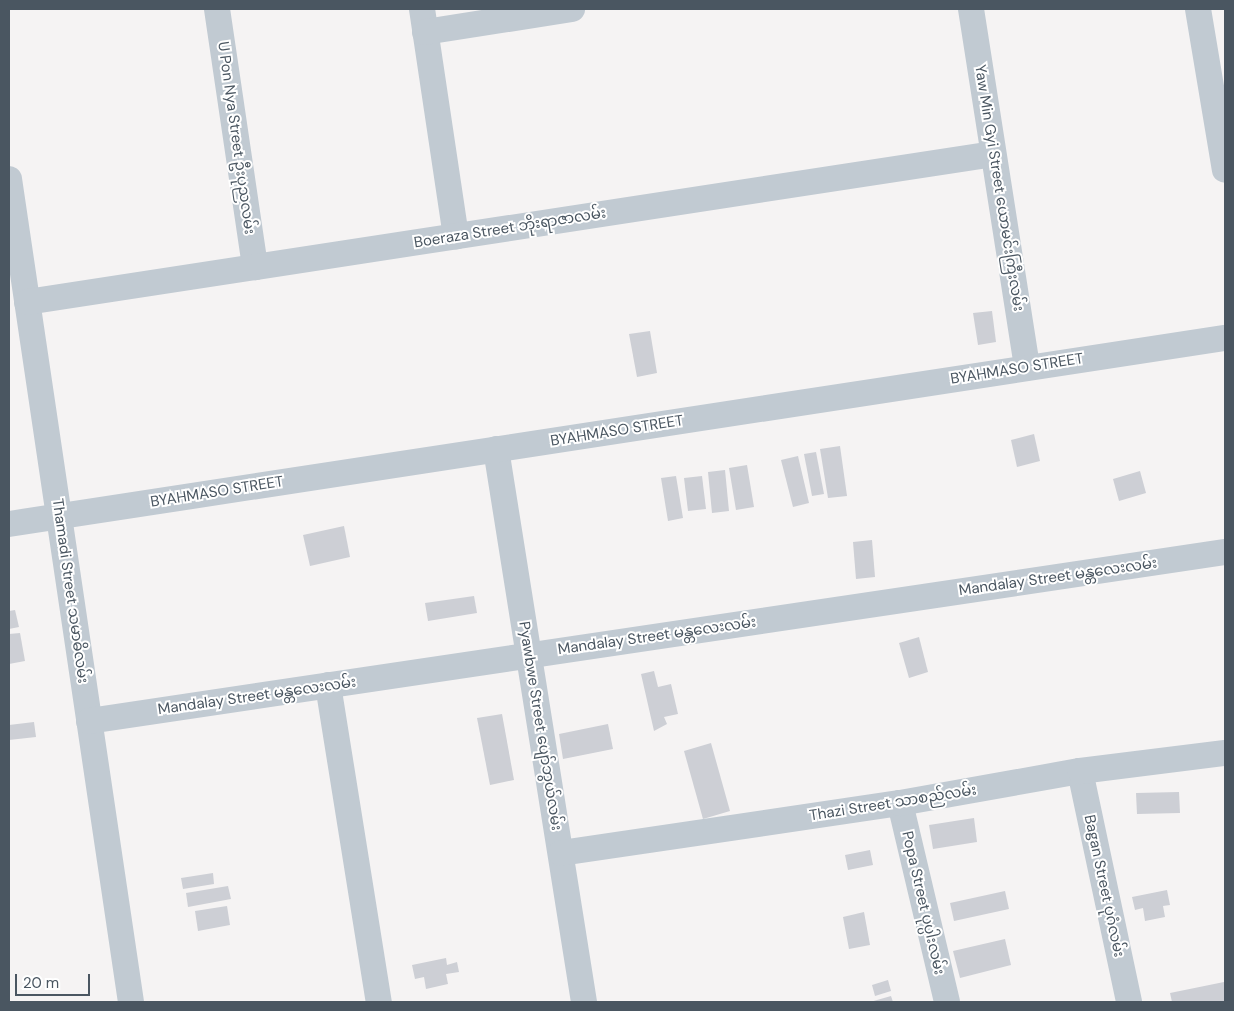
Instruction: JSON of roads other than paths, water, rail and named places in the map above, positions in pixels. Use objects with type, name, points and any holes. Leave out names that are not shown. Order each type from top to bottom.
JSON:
[{"type":"street","name":"U Pon Nya Street ဦးပုညလမ်း","points":[[217,9],[255,267]]},
{"type":"street","points":[[456,236],[423,20],[572,9]]},
{"type":"street","name":"Yaw Min Gyi Street ယောမင်းကြီးလမ်း","points":[[970,9],[1027,368]]},
{"type":"street","points":[[1198,9],[1225,170]]},
{"type":"street","name":"Boeraza Street ဘိုးရာဇာလမ်း","points":[[27,302],[993,154]]},
{"type":"street","name":"Thamadi Street သမာဓိလမ်း","points":[[9,180],[131,1002]]},
{"type":"street","name":"BYAHMASO STREET","points":[[9,524],[1225,338]]},
{"type":"street","name":"Pyawbwe Street ပျော်ဘွယ်လမ်း","points":[[496,449],[584,1002]]},
{"type":"street","name":"Mandalay Street မန္တလေးလမ်း","points":[[89,721],[1225,552]]},
{"type":"street","points":[[328,685],[379,1002]]},
{"type":"street","name":"Thazi Street သာစည်လမ်း","points":[[561,852],[900,803],[1080,771],[1225,753]]},
{"type":"street","name":"Bagan Street ပုဂံလမ်း","points":[[1080,771],[1129,1002]]},
{"type":"street","name":"Popa Street ပုပ္ပါးလမ်း","points":[[900,803],[947,1002]]}]
